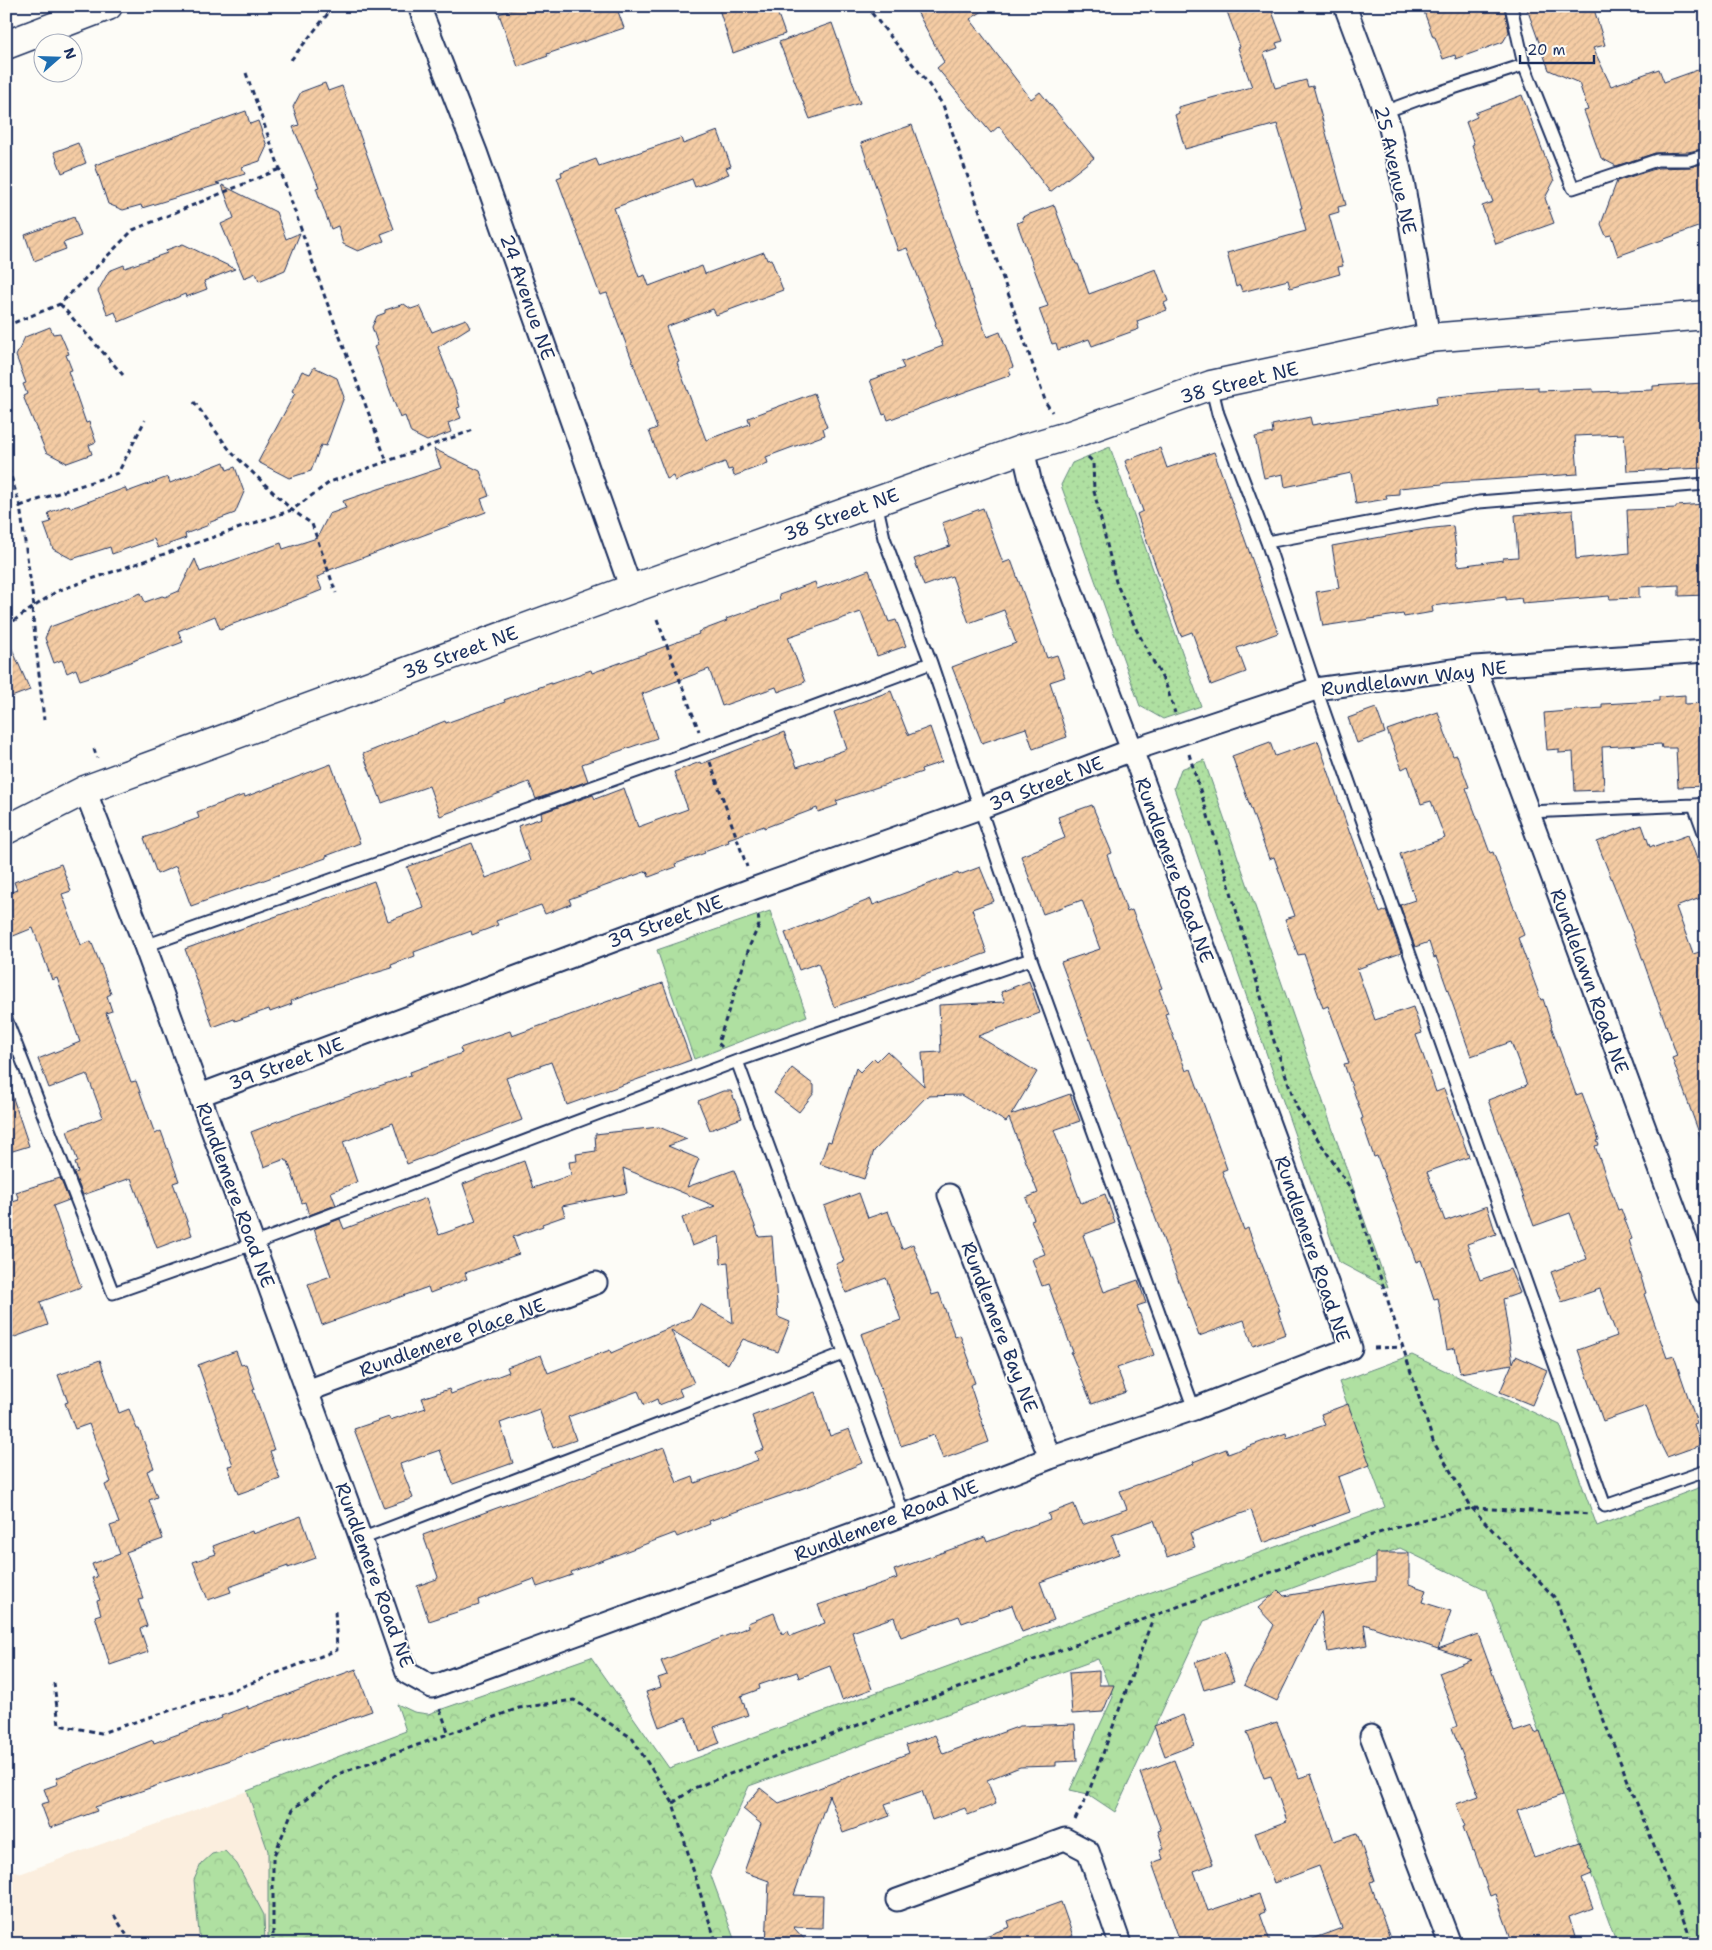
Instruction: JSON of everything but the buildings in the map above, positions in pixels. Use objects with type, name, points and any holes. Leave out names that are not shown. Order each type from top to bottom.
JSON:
[{"type":"street","points":[[6,45],[108,6]]},
{"type":"street","name":"24 Avenue NE","points":[[420,6],[476,152],[631,589]]},
{"type":"street","name":"25 Avenue NE","points":[[1345,6],[1384,112],[1404,187],[1429,338]]},
{"type":"street","name":"38 Street NE","points":[[6,830],[85,790],[631,589],[1023,449],[1070,435],[1211,385],[1429,338],[1706,315]]},
{"type":"street","name":"Rundlemere Road NE","points":[[85,790],[200,1095],[361,1538],[407,1673],[432,1687],[904,1515],[1050,1458],[1194,1409],[1351,1348],[1132,750],[1031,484],[1023,449]]},
{"type":"street","name":"Rundlelawn Way NE","points":[[1132,750],[1316,689],[1475,667],[1706,651]]},
{"type":"street","name":"Rundlelawn Road NE","points":[[1475,667],[1706,1294]]},
{"type":"street","name":"39 Street NE","points":[[200,1095],[755,888],[980,808],[1132,750]]},
{"type":"street","name":"Rundlemere Bay NE","points":[[949,1196],[1050,1458]]},
{"type":"street","name":"Rundlemere Place NE","points":[[307,1391],[596,1283]]},
{"type":"street","points":[[1371,1736],[1450,1944]]},
{"type":"street","points":[[897,1900],[1066,1839],[1088,1851],[1120,1944]]},
{"type":"lane","points":[[1511,6],[1524,65],[1573,188],[1657,160],[1688,160],[1706,155]]},
{"type":"lane","points":[[1384,112],[1419,98],[1524,65]]},
{"type":"lane","points":[[1211,385],[1218,414],[1266,542],[1316,689],[1605,1506],[1706,1471]]},
{"type":"lane","points":[[1266,542],[1479,502],[1706,484]]},
{"type":"lane","points":[[876,502],[884,538],[931,663],[1030,959],[1194,1409]]},
{"type":"lane","points":[[145,946],[705,747],[931,663]]},
{"type":"lane","points":[[1528,812],[1706,804]]},
{"type":"lane","points":[[1694,805],[1706,838]]},
{"type":"lane","points":[[6,1019],[113,1293],[253,1244],[737,1061],[1030,959]]},
{"type":"lane","points":[[737,1061],[904,1515]]},
{"type":"lane","points":[[361,1538],[844,1353]]},
{"type":"path","points":[[291,60],[334,6]]},
{"type":"path","points":[[866,6],[944,105],[1046,403],[1052,412]]},
{"type":"path","points":[[246,72],[326,300],[386,462]]},
{"type":"path","points":[[6,326],[60,304],[133,230],[280,169]]},
{"type":"path","points":[[6,243],[9,249],[6,252]]},
{"type":"path","points":[[60,304],[123,375]]},
{"type":"path","points":[[194,402],[232,452],[292,510],[312,524],[336,593]]},
{"type":"path","points":[[20,506],[118,473],[145,420]]},
{"type":"path","points":[[6,626],[57,591],[292,510],[330,482],[476,429]]},
{"type":"path","points":[[1085,454],[1092,462],[1094,491],[1116,582],[1136,629],[1166,686],[1183,733],[1272,1035],[1297,1108],[1353,1192],[1434,1441],[1472,1508],[1555,1598],[1693,1944]]},
{"type":"path","points":[[6,460],[20,506],[33,608],[44,720]]},
{"type":"path","points":[[737,1061],[718,1043],[750,946],[759,925],[755,888]]},
{"type":"path","points":[[1351,1348],[1404,1348]]},
{"type":"path","points":[[673,1803],[694,1788],[804,1745],[1153,1618],[1369,1536],[1418,1521],[1472,1508],[1589,1514],[1605,1506]]},
{"type":"path","points":[[54,1683],[59,1725],[101,1733],[233,1690],[337,1650],[335,1610]]},
{"type":"path","points":[[1066,1839],[1088,1794],[1153,1618]]},
{"type":"path","points":[[273,1944],[273,1858],[293,1809],[341,1773],[519,1708],[574,1700],[632,1738],[673,1803],[705,1909],[718,1944]]},
{"type":"path","points":[[114,1915],[131,1942],[135,1944]]},
{"type":"shaded area","points":[[247,1791],[268,1851],[268,1944],[6,1944],[7,1869],[22,1873]]},
{"type":"green space","points":[[1110,447],[1201,706],[1163,719],[1140,706],[1061,485],[1072,463]]},
{"type":"green space","points":[[1204,760],[1388,1288],[1339,1262],[1174,788],[1181,769]]},
{"type":"green space","points":[[770,911],[807,1016],[694,1059],[657,950]]},
{"type":"green space","points":[[1412,1355],[1560,1425],[1597,1526],[1706,1485],[1706,1944],[1617,1944],[1487,1590],[1400,1548],[1204,1621],[1115,1812],[1088,1794],[1070,1790],[1113,1697],[1098,1659],[749,1786],[710,1873],[736,1944],[268,1944],[268,1851],[247,1791],[406,1731],[397,1704],[414,1712],[428,1714],[591,1657],[669,1768],[1385,1507],[1339,1382]]},
{"type":"green space","points":[[225,1851],[237,1864],[264,1915],[265,1944],[200,1944],[194,1880],[201,1864],[212,1854]]}]
